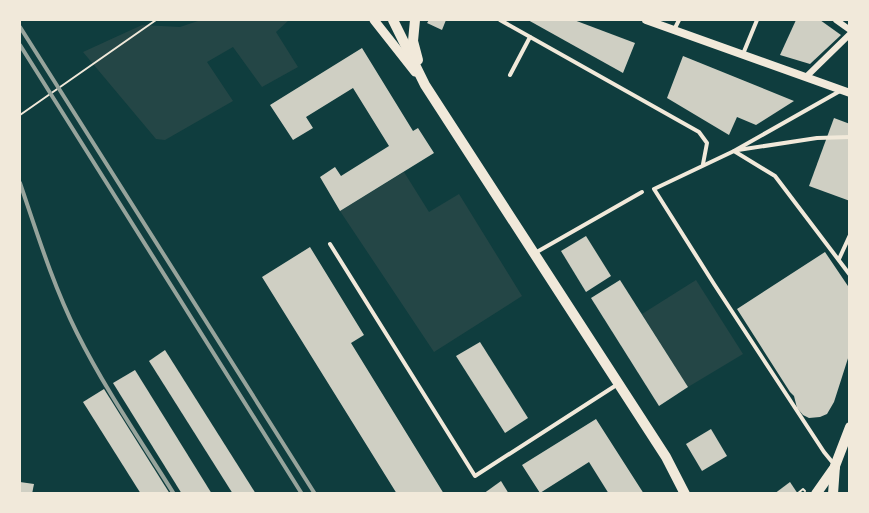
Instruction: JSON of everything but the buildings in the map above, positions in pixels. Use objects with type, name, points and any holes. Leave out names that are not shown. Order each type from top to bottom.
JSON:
[{"type":"main road","points":[[374,20],[425,85],[666,457],[693,494]]},
{"type":"main road","points":[[393,20],[425,85]]},
{"type":"main road","points":[[415,20],[413,41],[425,85]]},
{"type":"main road","points":[[833,494],[836,466],[849,427]]},
{"type":"main road","points":[[666,457],[685,494]]},
{"type":"main road","points":[[816,494],[836,466]]},
{"type":"street","points":[[646,20],[845,91]]},
{"type":"street","points":[[806,77],[849,32],[836,20]]},
{"type":"lane","points":[[501,20],[699,132],[708,143],[702,165]]},
{"type":"lane","points":[[674,30],[679,20]]},
{"type":"lane","points":[[743,54],[758,20]]},
{"type":"lane","points":[[510,75],[530,37]]},
{"type":"lane","points":[[836,466],[824,452],[654,189],[734,151],[845,91]]},
{"type":"lane","points":[[734,151],[817,138],[849,137]]},
{"type":"lane","points":[[734,151],[775,176],[849,275]]},
{"type":"lane","points":[[534,253],[642,192]]},
{"type":"lane","points":[[838,260],[849,235]]},
{"type":"lane","points":[[330,244],[475,476],[619,383]]},
{"type":"path","points":[[20,115],[156,20]]},
{"type":"path","points":[[797,494],[803,489],[806,494]]},
{"type":"shaded area","points":[[201,20],[289,20],[276,32],[298,67],[262,87],[233,47],[207,62],[233,101],[165,140],[156,139],[83,52],[142,25],[180,27]]},
{"type":"shaded area","points":[[404,172],[429,212],[459,194],[522,296],[434,352],[340,211]]},
{"type":"shaded area","points":[[696,280],[743,354],[688,387],[642,314]]},
{"type":"railway","points":[[20,27],[315,494]]},
{"type":"railway","points":[[20,45],[302,494]]},
{"type":"railway","points":[[20,183],[68,315],[111,395],[174,494]]}]
